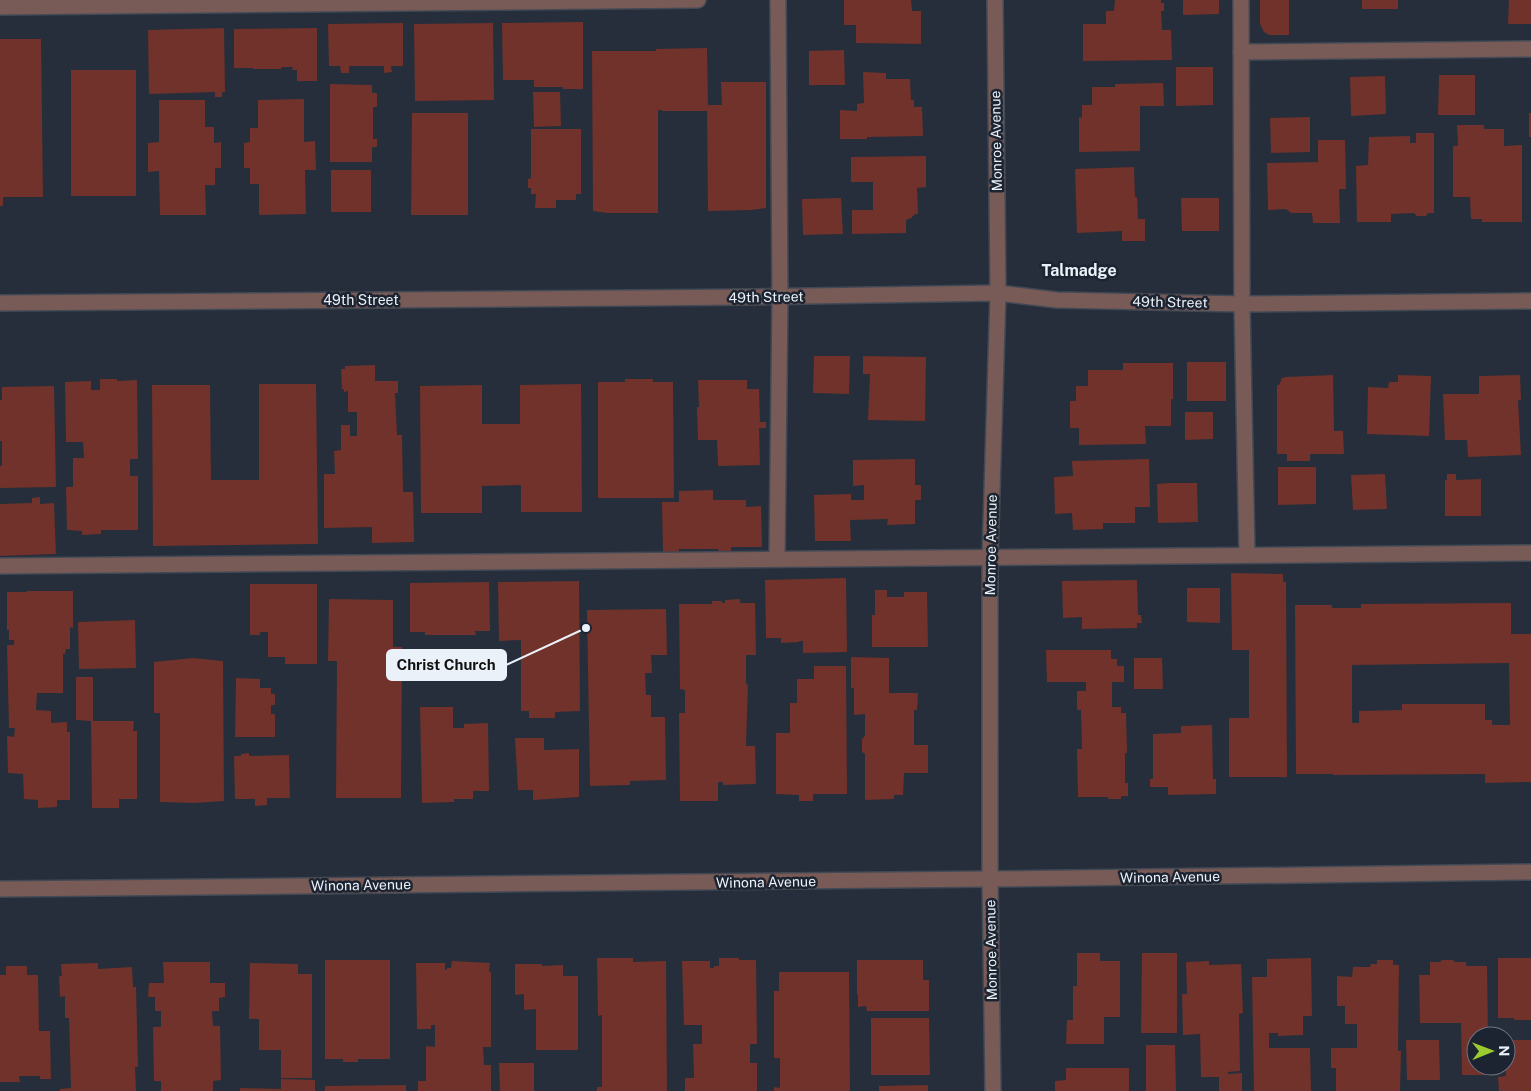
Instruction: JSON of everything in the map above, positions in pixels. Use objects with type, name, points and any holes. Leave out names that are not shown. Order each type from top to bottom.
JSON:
[{"type":"street","points":[[0,7],[698,0]]},
{"type":"street","points":[[777,560],[780,297],[778,0]]},
{"type":"street","name":"Monroe Avenue","points":[[993,1091],[990,880],[990,557],[998,293],[995,0]]},
{"type":"street","points":[[1241,0],[1242,304],[1247,555]]},
{"type":"street","points":[[1241,52],[1531,49]]},
{"type":"street","name":"49th Street","points":[[0,303],[780,297],[998,293],[1057,300],[1242,304],[1531,301]]},
{"type":"street","points":[[0,566],[1531,553]]},
{"type":"street","name":"Winona Avenue","points":[[0,889],[990,880],[1531,872]]},
{"type":"building","points":[[844,0],[911,0],[912,11],[921,11],[921,44],[856,43],[856,25],[844,25]]},
{"type":"building","points":[[1115,0],[1161,0],[1161,3],[1164,3],[1164,11],[1161,11],[1162,30],[1171,30],[1172,60],[1083,61],[1083,24],[1106,24],[1106,11],[1114,11]]},
{"type":"building","points":[[1183,0],[1219,0],[1219,14],[1183,15]]},
{"type":"building","points":[[1260,0],[1289,0],[1289,35],[1269,35],[1264,32],[1260,24]]},
{"type":"building","points":[[1362,0],[1398,0],[1398,9],[1362,9]]},
{"type":"building","points":[[1509,0],[1531,0],[1531,24],[1508,24]]},
{"type":"building","points":[[583,22],[583,89],[534,87],[534,80],[503,80],[502,23]]},
{"type":"building","points":[[403,23],[403,66],[391,66],[392,72],[384,73],[384,66],[349,66],[349,73],[341,73],[340,66],[329,66],[328,24]]},
{"type":"building","points":[[493,23],[494,100],[415,101],[414,24]]},
{"type":"building","points":[[224,28],[225,92],[222,92],[222,97],[215,97],[215,92],[149,94],[148,30]]},
{"type":"building","points":[[317,28],[317,81],[297,81],[297,70],[292,70],[293,67],[282,67],[281,69],[234,68],[234,29]]},
{"type":"building","points":[[0,39],[41,39],[43,197],[3,197],[3,206],[0,206]]},
{"type":"building","points":[[707,48],[708,105],[722,105],[721,82],[766,82],[766,208],[708,211],[707,111],[658,110],[658,213],[608,213],[593,211],[592,51],[656,51],[656,49]]},
{"type":"building","points":[[844,50],[845,85],[809,85],[809,51]]},
{"type":"building","points":[[1176,67],[1213,67],[1213,105],[1176,106]]},
{"type":"building","points":[[71,70],[136,70],[136,196],[71,196]]},
{"type":"building","points":[[863,72],[886,73],[886,79],[910,79],[911,100],[914,100],[914,107],[922,107],[923,136],[840,139],[840,110],[857,111],[857,104],[864,103]]},
{"type":"building","points":[[1439,75],[1475,75],[1475,115],[1438,115]]},
{"type":"building","points":[[1385,76],[1386,114],[1351,116],[1350,77]]},
{"type":"building","points":[[1163,83],[1164,106],[1140,106],[1140,151],[1079,152],[1079,117],[1082,118],[1082,105],[1092,105],[1092,87],[1115,87],[1115,84]]},
{"type":"building","points":[[330,84],[372,85],[372,93],[377,93],[377,107],[373,107],[373,139],[377,139],[377,147],[372,147],[372,162],[330,162]]},
{"type":"building","points":[[533,92],[560,92],[561,126],[534,127]]},
{"type":"building","points":[[304,99],[304,142],[315,141],[316,170],[305,170],[306,214],[259,215],[259,184],[250,184],[250,168],[244,168],[244,143],[250,142],[250,128],[258,128],[258,100]]},
{"type":"building","points":[[159,100],[205,100],[205,127],[214,127],[214,143],[221,142],[221,168],[215,168],[215,185],[205,185],[206,215],[160,215],[159,171],[148,172],[148,143],[159,142]]},
{"type":"building","points":[[412,113],[468,113],[468,215],[411,215]]},
{"type":"building","points":[[1529,113],[1531,113],[1531,137],[1529,137]]},
{"type":"building","points":[[1310,117],[1310,152],[1271,153],[1270,118]]},
{"type":"building","points":[[1457,125],[1484,125],[1484,129],[1504,129],[1504,146],[1522,145],[1522,222],[1482,222],[1482,219],[1471,219],[1470,197],[1453,197],[1453,146],[1458,146]]},
{"type":"building","points":[[531,129],[581,129],[581,194],[576,194],[576,200],[556,200],[556,208],[535,208],[536,194],[531,194],[531,188],[528,188],[528,179],[531,178]]},
{"type":"building","points":[[1416,133],[1434,133],[1434,213],[1428,213],[1426,216],[1417,216],[1414,213],[1391,214],[1391,222],[1357,222],[1356,166],[1368,165],[1369,137],[1410,136],[1410,143],[1416,143]]},
{"type":"building","points":[[1318,140],[1345,140],[1346,189],[1339,189],[1340,223],[1313,223],[1312,213],[1291,213],[1286,209],[1268,210],[1267,163],[1318,162]]},
{"type":"building","points":[[926,156],[926,187],[917,188],[918,214],[906,220],[906,233],[852,234],[852,210],[873,210],[873,182],[851,182],[851,157]]},
{"type":"building","points":[[1134,167],[1138,219],[1145,219],[1145,241],[1122,241],[1122,231],[1077,233],[1075,169]]},
{"type":"building","points":[[331,170],[371,170],[371,212],[331,212]]},
{"type":"building","points":[[841,198],[843,234],[803,235],[802,199]]},
{"type":"building","points":[[1181,198],[1219,198],[1219,231],[1182,231]]},
{"type":"building","points":[[814,356],[850,356],[849,394],[813,393]]},
{"type":"building","points":[[863,356],[926,357],[925,421],[868,420],[870,374],[863,374]]},
{"type":"building","points":[[1187,362],[1226,362],[1226,401],[1187,401]]},
{"type":"building","points":[[1123,363],[1173,363],[1171,426],[1145,426],[1146,444],[1079,445],[1079,428],[1070,428],[1070,401],[1076,401],[1076,386],[1088,386],[1088,370],[1123,370]]},
{"type":"building","points":[[375,365],[375,381],[398,381],[398,393],[395,393],[397,435],[402,435],[403,492],[413,492],[414,542],[372,543],[372,527],[324,528],[324,474],[335,474],[334,451],[341,450],[341,425],[350,425],[350,436],[357,436],[357,412],[348,412],[348,391],[344,392],[344,389],[342,389],[341,369],[345,369],[345,366]]},
{"type":"building","points":[[1333,375],[1334,431],[1343,431],[1344,454],[1310,454],[1310,461],[1287,461],[1287,454],[1277,454],[1277,385],[1279,385],[1282,378],[1286,377]]},
{"type":"building","points":[[1398,375],[1431,376],[1429,436],[1367,434],[1368,387],[1388,388],[1389,382],[1398,382]]},
{"type":"building","points":[[1520,375],[1521,400],[1518,400],[1521,455],[1468,457],[1467,440],[1445,440],[1443,394],[1479,394],[1479,376]]},
{"type":"building","points":[[100,379],[117,379],[117,381],[137,380],[138,459],[130,459],[130,476],[138,476],[138,530],[101,530],[101,534],[82,535],[82,531],[67,530],[66,487],[73,487],[73,458],[84,458],[83,442],[66,442],[65,382],[91,381],[91,390],[100,390]]},
{"type":"building","points":[[625,379],[653,379],[653,382],[673,382],[674,498],[598,498],[598,382],[625,382]]},
{"type":"building","points":[[698,380],[747,380],[747,389],[759,389],[760,422],[766,422],[766,428],[759,428],[760,465],[718,466],[717,440],[698,440]]},
{"type":"building","points":[[259,384],[316,384],[318,544],[153,546],[152,385],[210,385],[211,480],[259,480]]},
{"type":"building","points":[[581,384],[582,512],[521,512],[521,485],[482,486],[482,513],[421,513],[420,386],[482,385],[482,424],[520,424],[520,385]]},
{"type":"building","points":[[54,386],[56,487],[0,488],[2,441],[0,441],[0,400],[2,400],[2,387]]},
{"type":"building","points":[[1185,412],[1213,412],[1213,439],[1185,440]]},
{"type":"building","points":[[915,459],[915,485],[921,485],[921,500],[915,500],[915,524],[887,525],[888,519],[850,520],[851,541],[815,541],[814,495],[851,494],[851,500],[864,500],[864,485],[853,486],[853,460]]},
{"type":"building","points":[[1149,459],[1150,507],[1135,507],[1135,523],[1103,523],[1103,529],[1073,530],[1072,513],[1055,514],[1054,477],[1073,476],[1072,461]]},
{"type":"building","points":[[1278,467],[1316,467],[1316,504],[1278,505]]},
{"type":"building","points":[[1385,474],[1387,509],[1353,510],[1351,475]]},
{"type":"building","points":[[1447,474],[1456,474],[1456,480],[1481,479],[1481,516],[1445,516],[1445,480],[1447,480]]},
{"type":"building","points":[[1197,483],[1198,522],[1158,523],[1157,484]]},
{"type":"building","points":[[713,490],[713,500],[746,500],[746,507],[761,506],[762,547],[731,547],[731,553],[719,553],[718,549],[679,549],[679,552],[663,552],[662,502],[679,502],[679,491]]},
{"type":"building","points":[[40,497],[40,504],[54,503],[56,554],[0,556],[0,504],[32,503],[32,498]]},
{"type":"building","points":[[1231,573],[1283,574],[1283,582],[1286,582],[1287,777],[1229,777],[1229,718],[1249,718],[1249,650],[1232,650]]},
{"type":"building","points":[[846,578],[847,652],[803,653],[803,641],[781,643],[781,638],[766,638],[765,580]]},
{"type":"building","points":[[1137,580],[1138,615],[1141,615],[1142,623],[1137,623],[1137,628],[1082,629],[1082,617],[1063,618],[1062,581]]},
{"type":"building","points":[[579,581],[580,711],[555,712],[555,718],[529,718],[529,711],[521,711],[521,640],[499,641],[498,582]]},
{"type":"building","points":[[489,582],[490,631],[475,631],[476,635],[425,635],[425,632],[410,632],[410,583]]},
{"type":"building","points":[[250,584],[317,584],[317,664],[285,664],[285,657],[268,657],[268,632],[260,632],[260,635],[250,635]]},
{"type":"building","points":[[1187,588],[1220,588],[1220,623],[1187,622]]},
{"type":"building","points":[[875,590],[887,590],[887,597],[904,597],[904,592],[927,592],[928,647],[872,647],[872,615],[875,615]]},
{"type":"building","points":[[73,591],[73,628],[70,627],[70,649],[66,649],[65,654],[63,654],[63,693],[37,693],[36,710],[51,711],[51,723],[67,722],[67,732],[70,732],[70,800],[57,800],[57,807],[38,808],[38,800],[24,799],[23,774],[8,773],[7,736],[14,737],[15,728],[9,728],[7,645],[14,645],[14,640],[9,640],[9,630],[7,630],[7,592]]},
{"type":"building","points":[[329,599],[393,600],[393,647],[402,647],[401,798],[336,798],[337,661],[328,661]]},
{"type":"building","points":[[740,599],[740,603],[755,603],[756,655],[746,655],[746,684],[748,685],[746,746],[755,746],[756,784],[723,785],[723,782],[718,782],[718,801],[680,801],[679,713],[685,713],[685,690],[680,689],[679,604],[712,604],[712,601],[722,601],[722,603],[725,603],[725,600]]},
{"type":"building","points":[[1511,603],[1511,634],[1531,634],[1531,782],[1485,783],[1485,774],[1296,774],[1295,605],[1332,605],[1332,608],[1361,608],[1361,604]],"holes":[[[1509,663],[1510,725],[1492,725],[1492,720],[1485,720],[1485,704],[1402,704],[1402,710],[1359,711],[1359,723],[1352,723],[1352,665]]]},
{"type":"building","points":[[666,609],[667,655],[651,655],[652,673],[645,673],[646,695],[651,695],[651,717],[665,717],[666,780],[630,781],[630,785],[590,786],[587,610]]},
{"type":"building","points":[[135,620],[136,668],[79,669],[78,622]]},
{"type":"building","points":[[1046,650],[1111,650],[1111,659],[1117,659],[1117,666],[1124,666],[1124,682],[1112,682],[1112,707],[1121,707],[1121,713],[1126,713],[1127,753],[1125,753],[1125,783],[1128,783],[1128,796],[1121,796],[1121,799],[1078,797],[1077,749],[1082,749],[1081,710],[1077,710],[1077,691],[1086,691],[1086,682],[1047,682]]},
{"type":"building","points":[[851,657],[889,658],[889,693],[918,693],[917,710],[914,710],[914,745],[928,745],[928,773],[904,773],[903,795],[894,795],[894,799],[865,800],[865,754],[862,752],[862,739],[865,736],[865,714],[854,715],[854,688],[851,688]]},
{"type":"building","points":[[193,658],[223,661],[224,801],[194,803],[160,802],[160,713],[154,713],[154,662]]},
{"type":"building","points":[[1134,658],[1162,658],[1163,689],[1134,689]]},
{"type":"building","points":[[814,666],[846,666],[847,794],[813,794],[813,801],[799,801],[799,795],[776,794],[776,733],[790,733],[790,703],[797,703],[797,679],[814,679]]},
{"type":"building","points":[[76,677],[93,677],[93,721],[134,721],[133,731],[137,731],[137,799],[119,799],[119,808],[92,808],[91,721],[76,720]]},
{"type":"building","points":[[236,678],[260,679],[260,688],[271,688],[271,694],[275,694],[275,705],[271,705],[271,714],[275,714],[275,737],[235,737]]},
{"type":"building","points":[[420,707],[453,707],[453,728],[464,728],[464,724],[488,723],[489,791],[473,791],[473,799],[454,799],[454,802],[422,803]]},
{"type":"building","points":[[1212,725],[1213,779],[1216,779],[1216,794],[1168,795],[1168,787],[1150,787],[1150,779],[1153,779],[1153,734],[1181,733],[1181,726]]},
{"type":"building","points":[[515,738],[544,738],[544,750],[579,749],[579,797],[533,800],[533,790],[518,790]]},
{"type":"building","points":[[249,753],[249,756],[289,755],[290,798],[267,798],[267,805],[255,806],[255,799],[235,799],[234,756]]},
{"type":"building","points":[[1077,953],[1100,953],[1100,961],[1120,961],[1120,1017],[1104,1017],[1104,1044],[1066,1044],[1067,1020],[1073,1020],[1073,986],[1077,986]]},
{"type":"building","points":[[1142,953],[1177,953],[1177,1033],[1141,1033]]},
{"type":"building","points":[[597,958],[633,958],[633,962],[666,961],[667,1091],[597,1091],[597,1087],[602,1087],[602,1015],[598,1016]]},
{"type":"building","points":[[719,958],[756,960],[757,1044],[750,1044],[750,1063],[757,1063],[757,1091],[685,1091],[685,1078],[694,1078],[693,1044],[702,1044],[702,1025],[684,1025],[682,961],[710,961],[710,968],[714,968],[714,966],[719,966]]},
{"type":"building","points":[[1311,958],[1312,1016],[1303,1016],[1303,1035],[1278,1036],[1278,1033],[1269,1033],[1269,1048],[1310,1048],[1311,1091],[1254,1091],[1252,977],[1267,977],[1267,959]]},
{"type":"building","points":[[1498,958],[1531,958],[1531,1020],[1498,1018]]},
{"type":"building","points":[[325,960],[390,960],[390,1059],[358,1059],[358,1062],[343,1062],[343,1059],[325,1059]]},
{"type":"building","points":[[857,960],[923,960],[923,980],[929,980],[929,1011],[867,1011],[866,1006],[858,1007]]},
{"type":"building","points":[[1377,960],[1393,960],[1393,965],[1399,965],[1398,1051],[1401,1051],[1400,1091],[1336,1091],[1336,1068],[1331,1068],[1331,1048],[1357,1048],[1357,1024],[1345,1024],[1345,1006],[1337,1006],[1337,976],[1352,977],[1353,967],[1370,967],[1371,964],[1377,964]]},
{"type":"building","points":[[1442,960],[1453,960],[1455,962],[1466,962],[1466,966],[1487,966],[1488,1026],[1466,1026],[1466,1075],[1462,1075],[1461,1023],[1420,1023],[1419,975],[1430,975],[1430,962],[1440,962]]},
{"type":"building","points":[[452,961],[490,963],[491,1047],[483,1047],[484,1065],[491,1065],[491,1091],[418,1091],[418,1081],[426,1081],[426,1046],[435,1047],[435,1025],[431,1025],[431,1029],[417,1029],[416,963],[445,963],[445,970],[447,970],[447,968],[451,968]]},
{"type":"building","points":[[1209,961],[1209,965],[1241,964],[1243,1013],[1239,1014],[1240,1071],[1228,1072],[1228,1074],[1242,1073],[1242,1091],[1219,1091],[1219,1077],[1201,1077],[1200,1034],[1183,1035],[1182,994],[1187,994],[1186,962]]},
{"type":"building","points":[[163,962],[210,962],[210,983],[225,983],[225,997],[219,998],[219,1011],[212,1011],[213,1026],[220,1026],[221,1080],[213,1081],[213,1091],[161,1091],[161,1081],[154,1081],[153,1027],[161,1027],[161,1011],[155,1011],[155,997],[148,997],[149,983],[164,983]]},
{"type":"building","points":[[98,963],[98,969],[132,967],[133,987],[136,987],[138,1067],[135,1067],[136,1091],[60,1091],[60,1089],[71,1088],[69,1018],[65,1018],[65,996],[60,997],[59,976],[62,976],[61,964]]},
{"type":"building","points":[[250,963],[298,964],[298,974],[312,974],[312,1078],[281,1078],[281,1050],[259,1050],[259,1019],[249,1019]]},
{"type":"building","points":[[515,964],[563,965],[563,976],[578,976],[578,1050],[536,1050],[536,1009],[524,1010],[524,994],[515,995]]},
{"type":"building","points":[[6,966],[27,966],[27,975],[38,975],[39,1031],[50,1031],[51,1079],[40,1079],[40,1076],[19,1076],[20,1082],[0,1082],[0,975],[6,975]]},
{"type":"building","points":[[779,972],[849,972],[850,1091],[774,1091],[774,1087],[780,1088],[780,1058],[774,1058],[774,991],[779,991]]},
{"type":"building","points":[[871,1018],[929,1018],[930,1075],[871,1075]]},
{"type":"building","points":[[1406,1040],[1439,1040],[1440,1080],[1407,1080]]},
{"type":"building","points":[[1516,1040],[1531,1040],[1531,1091],[1499,1091],[1498,1077],[1516,1076]]},
{"type":"building","points":[[1146,1045],[1175,1045],[1176,1091],[1146,1091]]},
{"type":"building","points":[[499,1063],[534,1063],[534,1091],[500,1091]]},
{"type":"building","points":[[1066,1068],[1129,1068],[1129,1091],[1055,1091],[1055,1081],[1066,1080]]},
{"type":"building","points":[[281,1079],[315,1080],[315,1091],[240,1091],[240,1088],[281,1089]]},
{"type":"building","points":[[406,1085],[406,1091],[325,1091],[325,1086]]},
{"type":"building","points":[[928,1085],[928,1091],[879,1091],[879,1086]]},
{"type":"place","name":"Christ Church","points":[[586,628]]},
{"type":"district","name":"Talmadge","points":[[1079,270]]}]
